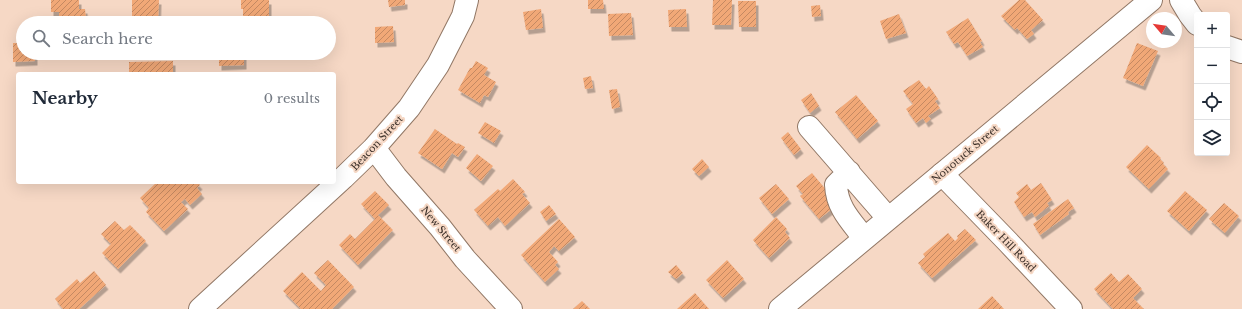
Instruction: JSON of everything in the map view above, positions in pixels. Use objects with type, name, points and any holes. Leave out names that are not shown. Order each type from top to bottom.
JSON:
[{"type":"street","name":"Beacon Street","points":[[200,309],[343,178],[374,148],[409,108],[438,65],[463,16],[468,0]]},
{"type":"street","name":"Nonotuck Street","points":[[780,309],[1151,0]]},
{"type":"street","points":[[1180,0],[1194,20]]},
{"type":"street","points":[[1230,48],[1242,52]]},
{"type":"street","points":[[809,127],[888,218]]},
{"type":"street","name":"New Street","points":[[374,148],[466,259],[511,309]]},
{"type":"street","points":[[849,172],[836,185],[836,196],[840,206],[864,238]]},
{"type":"street","name":"Baker Hill Road","points":[[942,174],[1071,309]]},
{"type":"building","points":[[51,0],[79,0],[79,9],[85,9],[86,16],[59,16],[59,12],[51,12]]},
{"type":"building","points":[[132,0],[159,0],[158,16],[132,16]]},
{"type":"building","points":[[241,0],[269,0],[269,16],[243,16],[243,9],[241,9]]},
{"type":"building","points":[[388,0],[405,0],[405,5],[389,7]]},
{"type":"building","points":[[588,0],[603,0],[604,9],[588,9]]},
{"type":"building","points":[[713,0],[732,0],[731,25],[712,25]]},
{"type":"building","points":[[1019,0],[1025,0],[1043,20],[1031,30],[1034,34],[1027,39],[1017,28],[1015,30],[1001,16]]},
{"type":"building","points":[[738,1],[756,1],[756,27],[739,27]]},
{"type":"building","points":[[820,5],[821,16],[812,17],[811,6]]},
{"type":"building","points":[[541,9],[543,28],[526,30],[523,12]]},
{"type":"building","points":[[686,9],[687,27],[669,27],[668,10]]},
{"type":"building","points":[[631,13],[633,35],[609,36],[608,14]]},
{"type":"building","points":[[899,14],[906,33],[886,39],[880,21]]},
{"type":"building","points":[[968,18],[982,41],[980,42],[983,47],[967,56],[958,42],[954,44],[946,32]]},
{"type":"building","points":[[393,26],[394,42],[375,43],[375,27]]},
{"type":"building","points":[[13,43],[16,43],[16,60],[35,60],[35,61],[13,62]]},
{"type":"building","points":[[1137,43],[1146,46],[1146,48],[1158,51],[1143,86],[1123,78]]},
{"type":"building","points":[[219,60],[244,60],[244,65],[219,66]]},
{"type":"building","points":[[173,61],[173,72],[129,72],[129,62]]},
{"type":"building","points":[[476,61],[488,68],[484,75],[496,82],[488,97],[484,95],[480,103],[458,90],[470,68],[472,68]]},
{"type":"building","points":[[591,76],[593,88],[585,89],[583,78]]},
{"type":"building","points":[[919,80],[926,89],[929,86],[938,99],[935,101],[940,108],[928,116],[931,119],[926,123],[923,118],[916,123],[906,109],[913,104],[903,91]]},
{"type":"building","points":[[617,89],[620,107],[612,109],[609,90]]},
{"type":"building","points":[[811,93],[819,106],[810,113],[801,100]]},
{"type":"building","points":[[856,95],[878,121],[857,139],[835,112]]},
{"type":"building","points":[[485,122],[501,131],[494,143],[478,133]]},
{"type":"building","points":[[435,129],[457,144],[458,143],[465,147],[458,157],[452,153],[442,169],[418,153]]},
{"type":"building","points":[[788,132],[801,149],[794,155],[781,138]]},
{"type":"building","points":[[1147,145],[1161,158],[1160,159],[1164,163],[1163,164],[1168,169],[1149,189],[1126,167]]},
{"type":"building","points":[[477,154],[493,166],[481,181],[466,168]]},
{"type":"building","points":[[702,159],[709,167],[699,176],[692,169]]},
{"type":"building","points":[[812,173],[838,204],[819,219],[800,196],[803,194],[796,186]]},
{"type":"building","points":[[513,179],[525,192],[522,194],[530,203],[505,226],[498,217],[488,226],[474,210],[498,189],[500,191]]},
{"type":"building","points":[[1041,183],[1052,200],[1047,203],[1049,206],[1035,217],[1032,212],[1024,217],[1014,202],[1019,197],[1016,193],[1027,184],[1031,190]]},
{"type":"building","points":[[155,184],[199,184],[200,185],[197,188],[202,194],[190,205],[185,199],[181,202],[188,209],[164,231],[146,212],[149,208],[140,198]]},
{"type":"building","points":[[776,184],[789,199],[772,214],[759,198]]},
{"type":"building","points":[[375,191],[389,205],[378,215],[393,230],[358,265],[339,245],[350,234],[355,239],[375,219],[361,204]]},
{"type":"building","points":[[1185,191],[1207,210],[1189,231],[1167,211]]},
{"type":"building","points":[[1068,199],[1074,208],[1068,212],[1069,214],[1040,235],[1033,224]]},
{"type":"building","points":[[1224,203],[1239,216],[1225,233],[1209,219]]},
{"type":"building","points":[[549,205],[556,214],[546,221],[540,212]]},
{"type":"building","points":[[776,217],[787,229],[785,232],[790,238],[769,258],[753,240]]},
{"type":"building","points":[[559,219],[575,237],[559,251],[554,246],[549,252],[558,262],[555,265],[559,269],[545,282],[521,255]]},
{"type":"building","points":[[115,221],[124,230],[130,225],[146,241],[118,269],[102,253],[111,244],[101,234]]},
{"type":"building","points":[[965,229],[976,240],[932,278],[918,263],[925,257],[923,254],[948,233],[955,241],[958,238],[957,236]]},
{"type":"building","points":[[328,260],[354,287],[332,309],[301,309],[283,291],[302,272],[321,291],[326,285],[314,273]]},
{"type":"building","points":[[727,260],[744,279],[723,298],[706,280]]},
{"type":"building","points":[[676,265],[683,273],[676,279],[668,272]]},
{"type":"building","points":[[94,271],[106,285],[79,309],[63,309],[55,299],[77,279],[80,283]]},
{"type":"building","points":[[1111,273],[1119,282],[1128,274],[1142,289],[1133,298],[1144,309],[1113,309],[1094,289]]},
{"type":"building","points":[[695,293],[709,309],[677,309]]},
{"type":"building","points":[[992,296],[1004,309],[978,309]]},
{"type":"building","points":[[582,301],[590,309],[573,309]]}]
